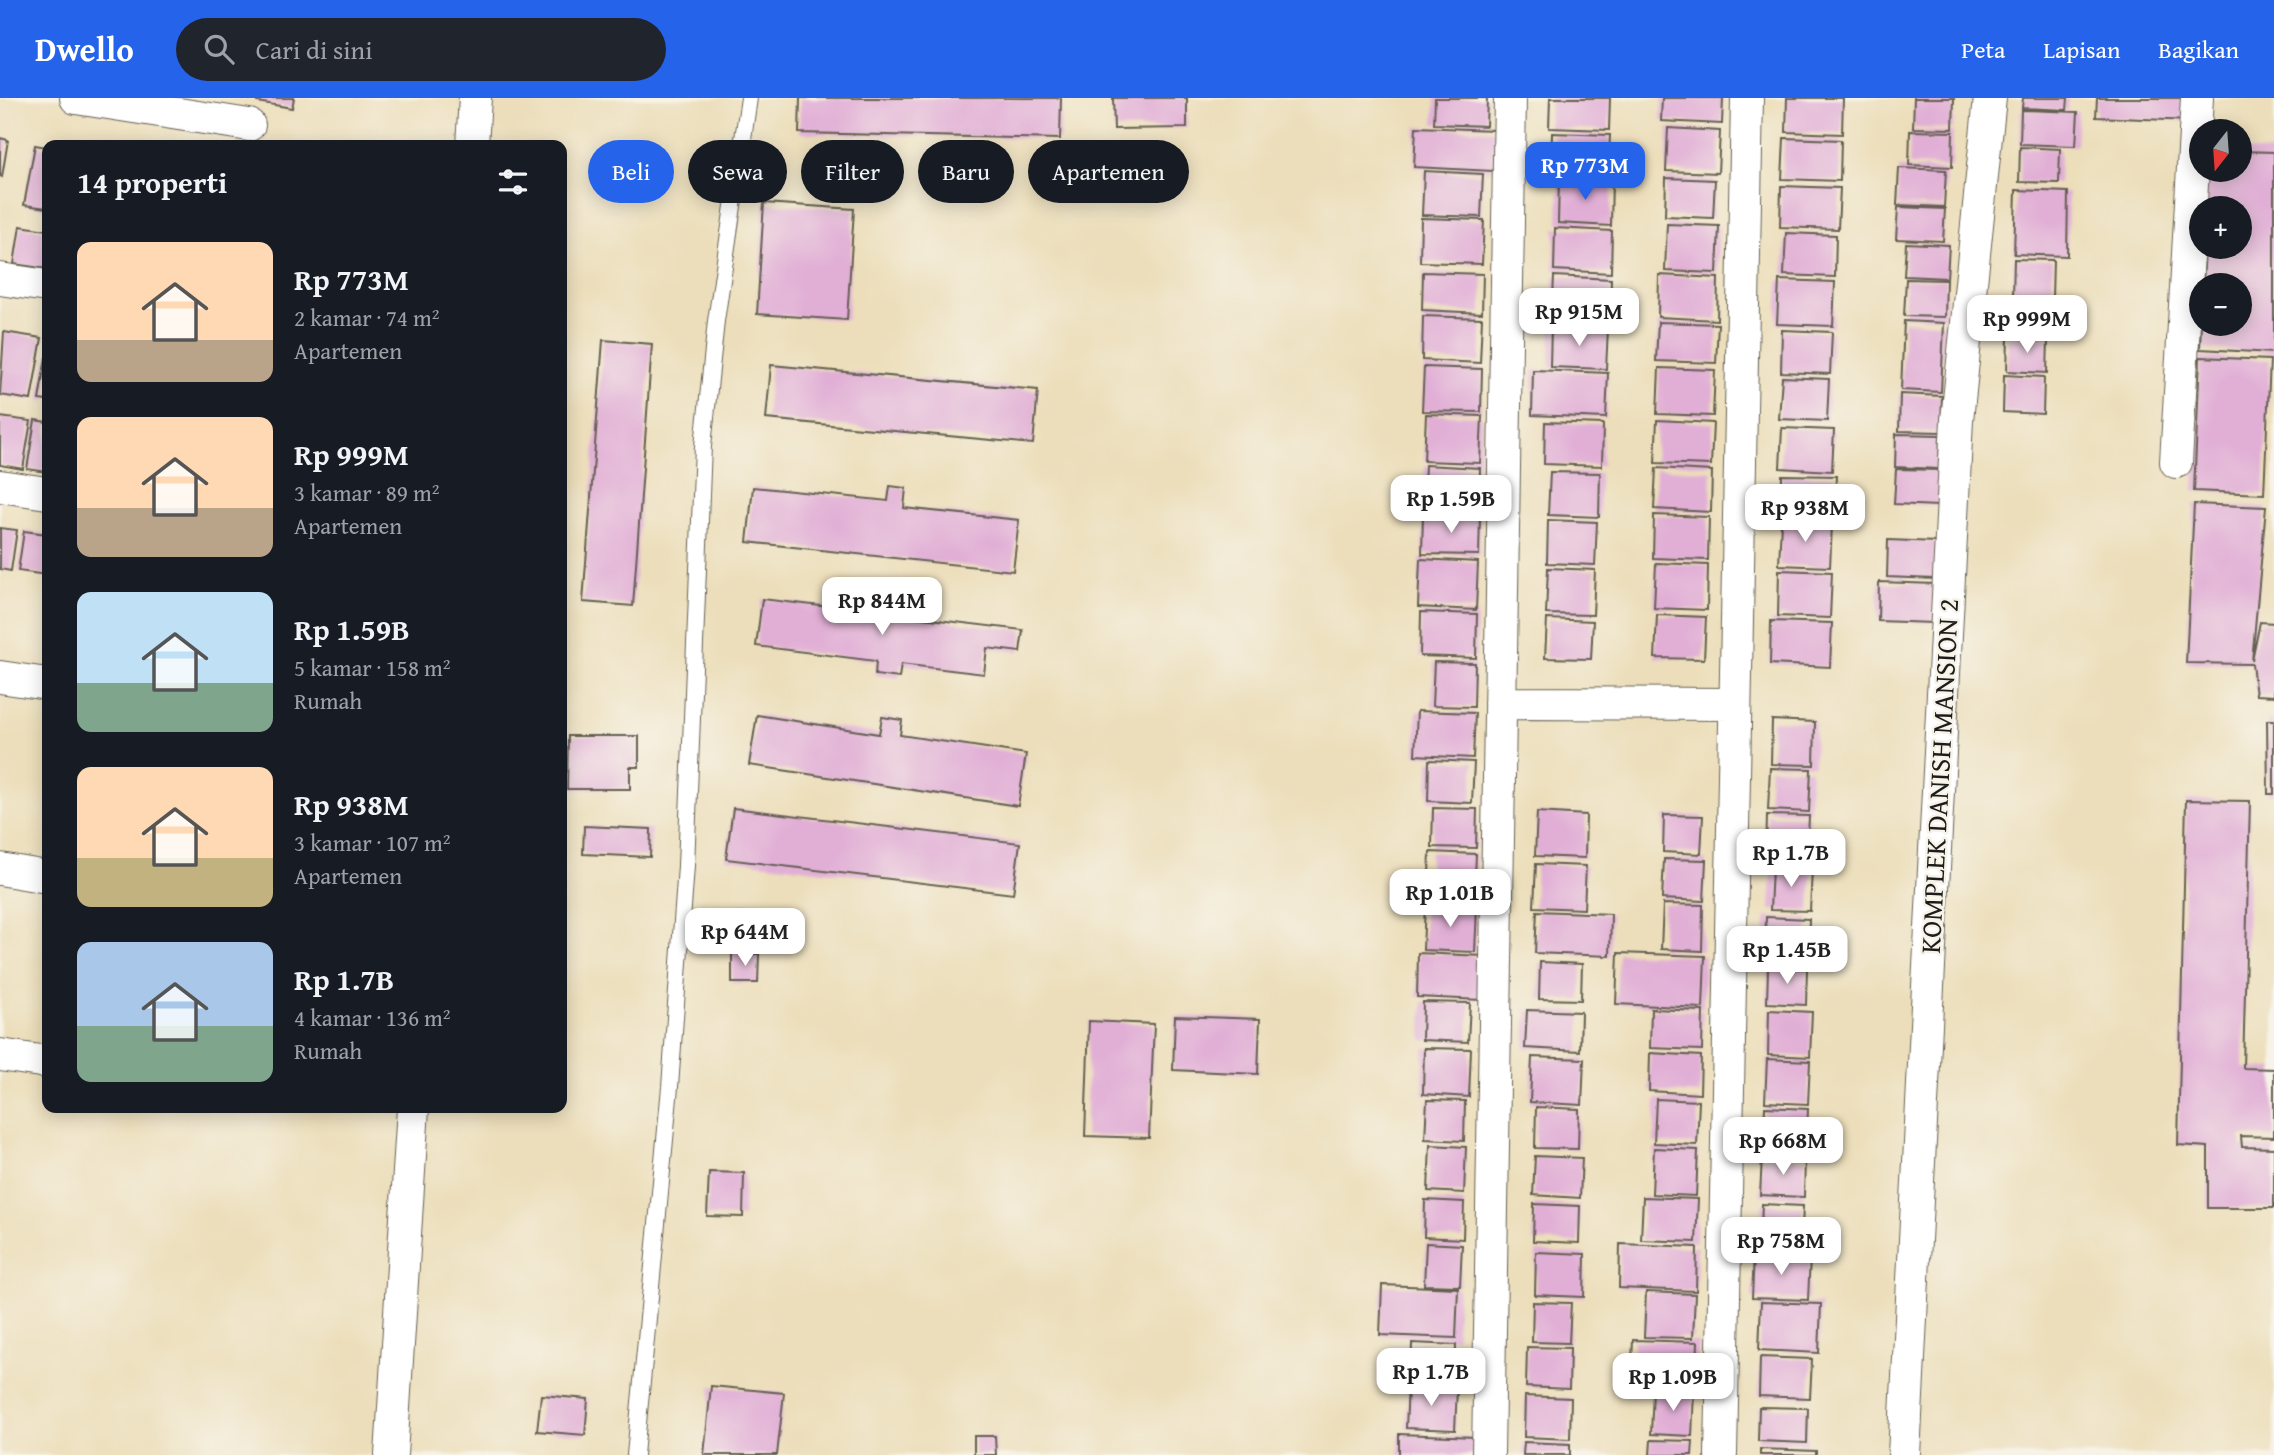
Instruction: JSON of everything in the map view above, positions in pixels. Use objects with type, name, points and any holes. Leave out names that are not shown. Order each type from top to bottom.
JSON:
[{"type":"street","points":[[76,98],[249,125]]},
{"type":"street","points":[[472,140],[475,98]]},
{"type":"street","points":[[1488,1455],[1510,98]]},
{"type":"street","points":[[1721,1455],[1748,98]]},
{"type":"street","name":"KOMPLEK DANISH MANSION 2","points":[[1904,1455],[1926,1070],[1956,420],[1990,98]]},
{"type":"street","points":[[2176,462],[2197,98]]},
{"type":"street","points":[[0,279],[42,285]]},
{"type":"street","points":[[0,485],[42,492]]},
{"type":"street","points":[[0,677],[42,683]]},
{"type":"street","points":[[1500,703],[1734,704]]},
{"type":"street","points":[[0,869],[42,876]]},
{"type":"street","points":[[0,1055],[42,1061]]},
{"type":"street","points":[[391,1455],[412,1113]]},
{"type":"lane","points":[[635,1455],[670,1087],[686,866],[703,446],[716,321],[750,98]]},
{"type":"building","points":[[258,98],[294,98],[292,108],[257,102]]},
{"type":"building","points":[[800,98],[1061,98],[1060,139],[799,133]]},
{"type":"building","points":[[1113,98],[1187,98],[1187,128],[1114,129]]},
{"type":"building","points":[[1435,98],[1487,98],[1486,126],[1434,124]]},
{"type":"building","points":[[1550,98],[1610,98],[1609,130],[1549,128]]},
{"type":"building","points":[[1662,98],[1723,98],[1722,124],[1661,121]]},
{"type":"building","points":[[1787,98],[1843,98],[1842,134],[1786,132]]},
{"type":"building","points":[[1914,98],[1954,98],[1953,129],[1913,128]]},
{"type":"building","points":[[2023,98],[2068,98],[2067,110],[2022,108]]},
{"type":"building","points":[[2097,98],[2192,98],[2189,121],[2096,117]]},
{"type":"building","points":[[2021,110],[2078,112],[2076,146],[2020,144]]},
{"type":"building","points":[[1416,127],[1495,130],[1493,171],[1414,167]]},
{"type":"building","points":[[1668,128],[1720,131],[1718,173],[1666,171]]},
{"type":"building","points":[[1910,131],[1953,132],[1952,167],[1909,165]]},
{"type":"building","points":[[1552,133],[1610,135],[1608,176],[1551,174]]},
{"type":"building","points":[[0,138],[8,140],[2,177],[0,176]]},
{"type":"building","points":[[1784,138],[1841,140],[1840,181],[1782,179]]},
{"type":"building","points":[[35,145],[42,146],[42,207],[24,205]]},
{"type":"building","points":[[2020,147],[2060,149],[2059,183],[2019,182]]},
{"type":"building","points":[[2252,151],[2274,152],[2274,353],[2200,349],[2201,336],[2252,336],[2252,273],[2204,273],[2204,259],[2252,259],[2252,196],[2202,196],[2202,182],[2252,182]]},
{"type":"building","points":[[1899,168],[1946,170],[1944,207],[1897,205]]},
{"type":"building","points":[[1424,171],[1483,174],[1481,217],[1422,215]]},
{"type":"building","points":[[1559,177],[1612,180],[1611,226],[1558,223]]},
{"type":"building","points":[[1666,178],[1715,180],[1713,218],[1665,216]]},
{"type":"building","points":[[1781,186],[1840,188],[1838,229],[1780,227]]},
{"type":"building","points":[[2016,190],[2068,192],[2067,256],[2014,254]]},
{"type":"building","points":[[764,203],[854,209],[847,320],[757,314]]},
{"type":"building","points":[[1898,207],[1945,209],[1943,241],[1896,239]]},
{"type":"building","points":[[1421,218],[1484,220],[1482,264],[1420,262]]},
{"type":"building","points":[[1667,224],[1719,226],[1717,273],[1665,271]]},
{"type":"building","points":[[20,226],[42,229],[42,268],[14,264]]},
{"type":"building","points":[[1555,228],[1612,231],[1611,273],[1554,270]]},
{"type":"building","points":[[1786,233],[1836,235],[1835,277],[1784,275]]},
{"type":"building","points":[[1906,243],[1949,245],[1947,278],[1904,276]]},
{"type":"building","points":[[2014,259],[2053,260],[2052,299],[2013,298]]},
{"type":"building","points":[[1423,272],[1483,274],[1482,313],[1422,310]]},
{"type":"building","points":[[1659,275],[1718,278],[1717,320],[1658,317]]},
{"type":"building","points":[[1554,276],[1611,279],[1610,322],[1552,321]]},
{"type":"building","points":[[1906,279],[1946,280],[1945,317],[1904,316]]},
{"type":"building","points":[[1779,280],[1835,282],[1833,326],[1777,324]]},
{"type":"building","points":[[2012,300],[2048,301],[2047,337],[2010,336]]},
{"type":"building","points":[[1423,316],[1482,318],[1480,363],[1422,360]]},
{"type":"building","points":[[1904,321],[1944,323],[1941,392],[1901,390]]},
{"type":"building","points":[[1658,322],[1718,324],[1716,363],[1656,361]]},
{"type":"building","points":[[1551,326],[1608,329],[1606,369],[1550,367]]},
{"type":"building","points":[[1782,330],[1832,332],[1830,374],[1781,372]]},
{"type":"building","points":[[4,332],[42,338],[31,400],[0,395]]},
{"type":"building","points":[[2008,337],[2048,339],[2047,373],[2007,371]]},
{"type":"building","points":[[603,340],[652,344],[633,606],[583,602]]},
{"type":"building","points":[[2200,357],[2270,360],[2264,494],[2194,491]]},
{"type":"building","points":[[771,365],[1038,390],[1033,444],[766,419]]},
{"type":"building","points":[[1424,367],[1482,369],[1481,412],[1422,411]]},
{"type":"building","points":[[1659,368],[1715,370],[1713,416],[1657,414]]},
{"type":"building","points":[[1533,370],[1608,373],[1606,418],[1532,415]]},
{"type":"building","points":[[2004,375],[2044,377],[2043,414],[2003,412]]},
{"type":"building","points":[[1782,377],[1829,379],[1827,421],[1779,419]]},
{"type":"building","points":[[1900,394],[1942,396],[1941,432],[1899,431]]},
{"type":"building","points":[[1426,414],[1482,416],[1480,463],[1424,461]]},
{"type":"building","points":[[0,417],[31,421],[23,469],[0,465]]},
{"type":"building","points":[[35,420],[42,421],[42,471],[27,469]]},
{"type":"building","points":[[1657,420],[1713,423],[1711,465],[1655,463]]},
{"type":"building","points":[[1545,422],[1603,424],[1602,466],[1544,464]]},
{"type":"building","points":[[1782,428],[1834,430],[1832,471],[1780,468]]},
{"type":"building","points":[[1896,434],[1940,435],[1939,469],[1895,467]]},
{"type":"building","points":[[1425,465],[1480,468],[1479,509],[1423,506]]},
{"type":"building","points":[[1656,468],[1712,471],[1711,512],[1654,509]]},
{"type":"building","points":[[1896,469],[1940,470],[1938,506],[1894,504]]},
{"type":"building","points":[[1550,472],[1600,473],[1599,517],[1548,515]]},
{"type":"building","points":[[1782,475],[1836,476],[1834,519],[1781,517]]},
{"type":"building","points":[[890,486],[906,488],[904,508],[1019,520],[1013,571],[747,542],[753,487],[888,501]]},
{"type":"building","points":[[2194,504],[2266,507],[2252,661],[2260,622],[2274,623],[2274,696],[2256,695],[2252,664],[2186,663]]},
{"type":"building","points":[[1423,514],[1480,516],[1479,555],[1422,554]]},
{"type":"building","points":[[1654,515],[1709,517],[1708,560],[1653,558]]},
{"type":"building","points":[[1548,520],[1597,522],[1595,565],[1547,563]]},
{"type":"building","points":[[1781,522],[1832,524],[1830,567],[1779,565]]},
{"type":"building","points":[[0,528],[17,530],[11,571],[0,569]]},
{"type":"building","points":[[24,531],[42,533],[42,574],[18,571]]},
{"type":"building","points":[[1888,540],[1936,542],[1935,579],[1887,577]]},
{"type":"building","points":[[1420,559],[1478,562],[1476,610],[1418,607]]},
{"type":"building","points":[[1656,563],[1708,565],[1707,610],[1654,608]]},
{"type":"building","points":[[1548,568],[1595,570],[1593,615],[1546,614]]},
{"type":"building","points":[[1779,570],[1832,572],[1830,618],[1778,616]]},
{"type":"building","points":[[1879,582],[1935,584],[1933,623],[1878,621]]},
{"type":"building","points":[[762,599],[1023,630],[1020,652],[987,648],[984,674],[901,664],[899,678],[875,675],[876,661],[756,646]]},
{"type":"building","points":[[1421,612],[1477,614],[1476,658],[1420,656]]},
{"type":"building","points":[[1657,615],[1706,617],[1704,659],[1655,658]]},
{"type":"building","points":[[1547,619],[1593,621],[1591,659],[1545,658]]},
{"type":"building","points":[[1771,621],[1832,623],[1830,667],[1770,664]]},
{"type":"building","points":[[1434,662],[1475,663],[1474,707],[1432,706]]},
{"type":"building","points":[[1417,711],[1475,713],[1473,758],[1415,755]]},
{"type":"building","points":[[757,715],[879,734],[882,717],[902,720],[900,735],[1026,754],[1018,806],[749,765]]},
{"type":"building","points":[[1772,720],[1815,722],[1814,765],[1771,764]]},
{"type":"building","points":[[2267,720],[2274,720],[2274,794],[2268,794]]},
{"type":"building","points":[[568,736],[639,736],[639,767],[630,767],[630,789],[567,789]]},
{"type":"building","points":[[1429,760],[1474,762],[1472,803],[1428,801]]},
{"type":"building","points":[[1770,768],[1811,769],[1809,812],[1768,810]]},
{"type":"building","points":[[2186,800],[2250,801],[2243,1068],[2274,1069],[2274,1137],[2241,1136],[2242,1147],[2274,1148],[2274,1208],[2208,1208],[2208,1147],[2178,1145]]},
{"type":"building","points":[[733,808],[1020,843],[1013,894],[726,859]]},
{"type":"building","points":[[1433,808],[1477,809],[1476,848],[1432,847]]},
{"type":"building","points":[[1537,812],[1586,815],[1585,858],[1535,856]]},
{"type":"building","points":[[1664,815],[1703,816],[1701,854],[1663,852]]},
{"type":"building","points":[[1767,815],[1809,816],[1807,858],[1766,857]]},
{"type":"building","points":[[584,826],[651,829],[650,857],[583,854]]},
{"type":"building","points":[[1430,852],[1476,854],[1474,897],[1428,894]]},
{"type":"building","points":[[1664,859],[1706,860],[1704,901],[1662,899]]},
{"type":"building","points":[[1536,864],[1586,866],[1584,909],[1534,907]]},
{"type":"building","points":[[1772,868],[1812,869],[1810,911],[1770,910]]},
{"type":"building","points":[[1663,904],[1703,905],[1702,951],[1661,949]]},
{"type":"building","points":[[1425,905],[1477,907],[1475,952],[1423,950]]},
{"type":"building","points":[[1537,911],[1611,914],[1610,956],[1535,953]]},
{"type":"building","points":[[791,913],[791,948],[722,949],[721,914]]},
{"type":"building","points":[[1766,917],[1809,919],[1808,956],[1765,955]]},
{"type":"building","points":[[732,953],[759,954],[758,983],[732,983]]},
{"type":"building","points":[[1418,953],[1484,956],[1482,1000],[1417,997]]},
{"type":"building","points":[[1618,953],[1705,956],[1703,1008],[1616,1004]]},
{"type":"building","points":[[1540,962],[1582,964],[1581,1000],[1539,999]]},
{"type":"building","points":[[1768,968],[1807,969],[1806,1005],[1767,1003]]},
{"type":"building","points":[[1423,1002],[1470,1003],[1468,1042],[1422,1040]]},
{"type":"building","points":[[1651,1009],[1703,1011],[1702,1050],[1650,1048]]},
{"type":"building","points":[[1527,1010],[1581,1012],[1580,1051],[1525,1048]]},
{"type":"building","points":[[1769,1010],[1812,1012],[1810,1057],[1768,1055]]},
{"type":"building","points":[[1175,1016],[1260,1019],[1258,1074],[1173,1070]]},
{"type":"building","points":[[1089,1021],[1154,1024],[1149,1138],[1085,1136]]},
{"type":"building","points":[[1424,1048],[1471,1049],[1469,1097],[1423,1094]]},
{"type":"building","points":[[1650,1053],[1701,1056],[1700,1094],[1649,1091]]},
{"type":"building","points":[[1532,1057],[1584,1059],[1582,1105],[1530,1102]]},
{"type":"building","points":[[1767,1059],[1810,1061],[1808,1104],[1765,1102]]},
{"type":"building","points":[[1656,1099],[1699,1101],[1697,1145],[1654,1143]]},
{"type":"building","points":[[1427,1100],[1465,1101],[1464,1141],[1425,1139]]},
{"type":"building","points":[[1536,1107],[1579,1109],[1578,1149],[1535,1148]]},
{"type":"building","points":[[1765,1107],[1808,1109],[1806,1154],[1763,1152]]},
{"type":"building","points":[[1430,1145],[1466,1147],[1464,1193],[1428,1191]]},
{"type":"building","points":[[1654,1148],[1698,1150],[1696,1196],[1652,1194]]},
{"type":"building","points":[[1535,1156],[1582,1158],[1580,1198],[1533,1195]]},
{"type":"building","points":[[1762,1157],[1805,1159],[1804,1197],[1760,1195]]},
{"type":"building","points":[[709,1172],[744,1173],[743,1217],[707,1216]]},
{"type":"building","points":[[1643,1197],[1698,1199],[1696,1242],[1641,1240]]},
{"type":"building","points":[[1425,1200],[1464,1202],[1463,1239],[1424,1237]]},
{"type":"building","points":[[1534,1204],[1580,1206],[1579,1243],[1533,1241]]},
{"type":"building","points":[[1762,1204],[1803,1206],[1801,1251],[1760,1250]]},
{"type":"building","points":[[1426,1243],[1462,1245],[1460,1286],[1424,1285]]},
{"type":"building","points":[[1620,1244],[1697,1247],[1696,1291],[1619,1288]]},
{"type":"building","points":[[1536,1252],[1585,1254],[1584,1297],[1535,1295]]},
{"type":"building","points":[[1754,1254],[1810,1256],[1808,1300],[1752,1298]]},
{"type":"building","points":[[1382,1285],[1458,1288],[1456,1338],[1380,1335]]},
{"type":"building","points":[[1646,1292],[1695,1294],[1693,1338],[1644,1337]]},
{"type":"building","points":[[1533,1302],[1571,1303],[1569,1343],[1532,1342]]},
{"type":"building","points":[[1761,1302],[1821,1304],[1819,1353],[1759,1350]]},
{"type":"building","points":[[1633,1340],[1698,1342],[1696,1388],[1631,1385]]},
{"type":"building","points":[[1412,1343],[1456,1345],[1455,1383],[1411,1381]]},
{"type":"building","points":[[1527,1347],[1570,1348],[1569,1389],[1526,1387]]},
{"type":"building","points":[[1760,1357],[1812,1359],[1810,1398],[1759,1396]]},
{"type":"building","points":[[711,1386],[784,1393],[777,1455],[704,1455]]},
{"type":"building","points":[[1408,1386],[1457,1388],[1455,1430],[1406,1428]]},
{"type":"building","points":[[1653,1391],[1694,1392],[1692,1436],[1651,1434]]},
{"type":"building","points":[[541,1395],[588,1399],[585,1435],[537,1431]]},
{"type":"building","points":[[1525,1396],[1571,1398],[1570,1439],[1524,1437]]},
{"type":"building","points":[[1759,1407],[1808,1408],[1807,1443],[1758,1441]]},
{"type":"building","points":[[1399,1434],[1476,1437],[1476,1455],[1399,1455]]},
{"type":"building","points":[[974,1436],[995,1436],[996,1455],[974,1455]]},
{"type":"building","points":[[1651,1440],[1693,1441],[1692,1455],[1650,1455]]},
{"type":"building","points":[[1524,1442],[1570,1444],[1570,1455],[1523,1455]]},
{"type":"building","points":[[1760,1449],[1816,1451],[1816,1455],[1760,1455]]}]
